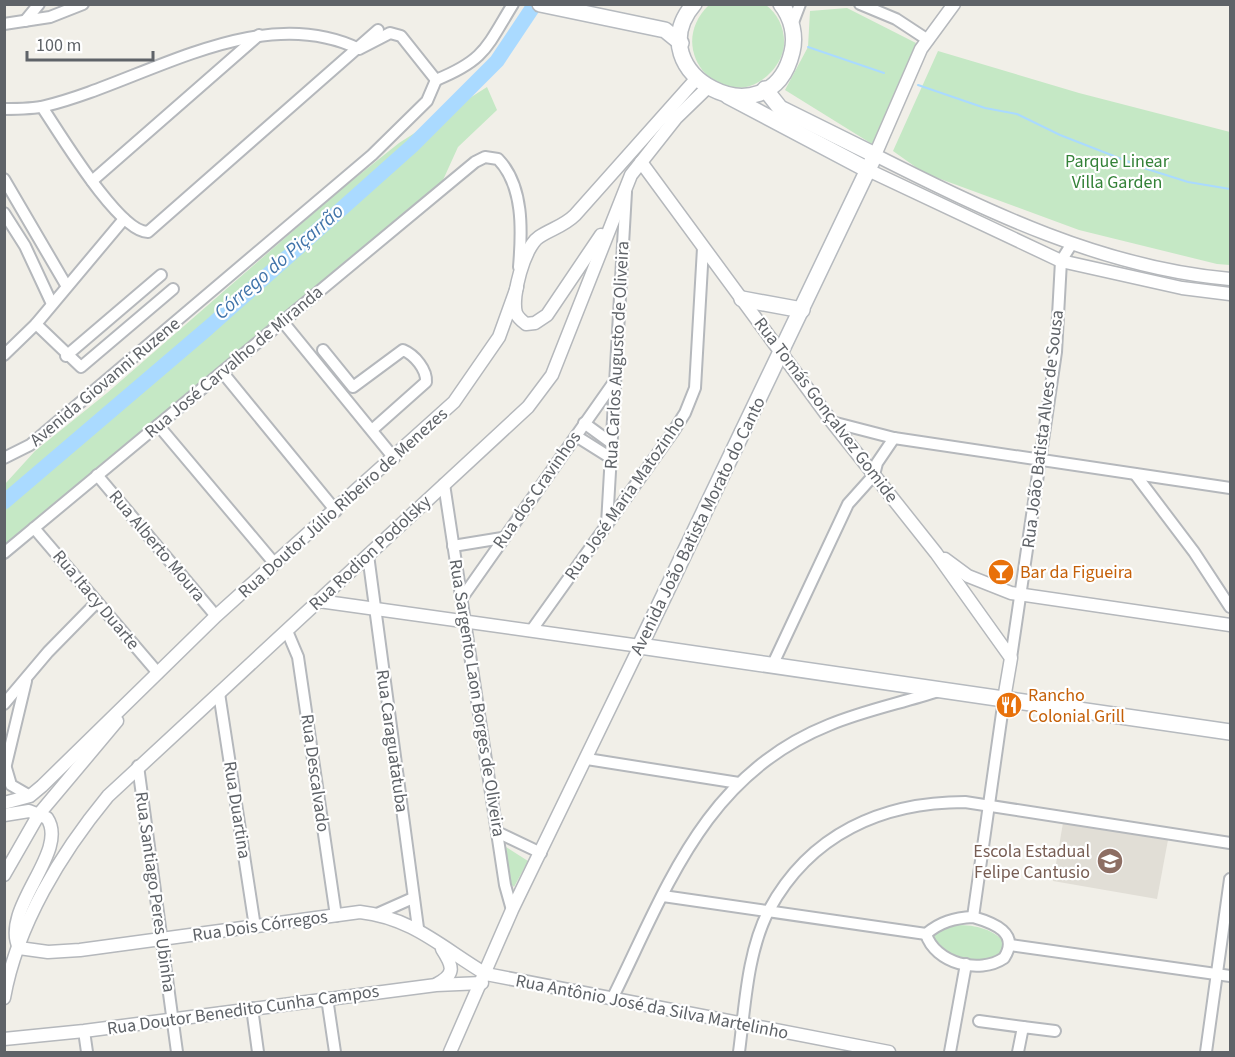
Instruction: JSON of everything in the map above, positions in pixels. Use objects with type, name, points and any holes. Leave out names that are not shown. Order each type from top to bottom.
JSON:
[{"type":"main road","points":[[566,4],[668,22],[692,7]]},
{"type":"main road","points":[[728,96],[747,96],[765,89],[780,78],[789,62],[794,44],[792,25],[781,4]]},
{"type":"main road","points":[[541,5],[665,30],[681,43]]},
{"type":"main road","points":[[692,7],[683,25],[681,43],[683,57],[689,70],[702,83],[868,170]]},
{"type":"main road","points":[[765,89],[780,108],[875,155]]},
{"type":"main road","name":"Avenida João Batista Morato do Canto","points":[[640,646],[875,155]]},
{"type":"main road","points":[[742,299],[802,310]]},
{"type":"main road","points":[[640,646],[1230,732]]},
{"type":"street","points":[[25,21],[39,4]]},
{"type":"street","points":[[4,24],[50,17],[83,4]]},
{"type":"street","points":[[359,49],[390,33],[401,36],[436,80],[466,67],[486,49],[513,4]]},
{"type":"street","points":[[792,25],[800,4]]},
{"type":"street","points":[[860,4],[896,19],[928,40]]},
{"type":"street","name":"Avenida João Batista Morato do Canto","points":[[875,155],[907,79],[928,40],[954,4]]},
{"type":"street","points":[[42,107],[92,181],[124,219],[137,231],[148,232],[378,30]]},
{"type":"street","points":[[4,109],[42,107],[112,86],[223,44],[262,33],[308,33],[333,38],[359,49]]},
{"type":"street","points":[[92,181],[262,33]]},
{"type":"street","name":"Avenida Giovanni Ruzene","points":[[4,458],[30,445],[372,155],[428,101],[436,80]]},
{"type":"street","points":[[611,222],[547,315],[536,322],[526,324],[519,319],[515,304],[517,287],[526,255],[538,237],[565,226],[702,83]]},
{"type":"street","name":"Rua Rodion Podolsky","points":[[4,998],[19,948],[46,889],[76,838],[108,796],[528,407],[552,375],[627,186],[640,162],[702,83]]},
{"type":"street","points":[[875,155],[1071,245],[1193,276],[1230,279]]},
{"type":"street","name":"Rua Doutor Júlio Ribeiro de Menezes","points":[[4,803],[30,796],[134,699],[216,616],[336,511],[454,402],[474,377],[499,337],[517,287],[520,220],[513,181],[498,159],[485,158],[464,171]]},
{"type":"street","name":"Rua Tomás Gonçalvez Gomide","points":[[640,162],[832,422],[936,553],[1011,658]]},
{"type":"street","points":[[868,170],[1061,261],[1182,288],[1230,294]]},
{"type":"street","name":"Rua José Carvalho de Miranda","points":[[4,553],[464,171]]},
{"type":"street","points":[[4,179],[66,285]]},
{"type":"street","name":"Rua Carlos Augusto de Oliveira","points":[[607,524],[610,442],[627,186]]},
{"type":"street","points":[[4,213],[25,246],[52,304]]},
{"type":"street","points":[[4,355],[36,324],[66,285],[124,219]]},
{"type":"street","points":[[520,220],[538,237]]},
{"type":"street","points":[[1061,261],[1071,245]]},
{"type":"street","name":"Rua José Maria Matozinho","points":[[531,631],[673,432],[691,400],[695,388],[703,248]]},
{"type":"street","name":"Rua João Batista Alves de Sousa","points":[[973,917],[1004,699],[1022,596],[1038,461],[1056,352],[1061,261]]},
{"type":"street","points":[[66,356],[161,275]]},
{"type":"street","points":[[36,324],[66,356],[81,367],[173,289]]},
{"type":"street","points":[[283,322],[394,458]]},
{"type":"street","points":[[323,350],[353,387],[403,350],[411,354],[426,372],[426,382],[372,430]]},
{"type":"street","points":[[223,373],[336,511]]},
{"type":"street","name":"Rua dos Cravinhos","points":[[462,598],[614,381]]},
{"type":"street","points":[[832,422],[894,438],[1230,488]]},
{"type":"street","points":[[585,423],[610,442]]},
{"type":"street","points":[[158,425],[276,564]]},
{"type":"street","points":[[576,436],[611,458]]},
{"type":"street","points":[[772,666],[848,504],[874,475],[877,463],[894,438]]},
{"type":"street","points":[[1135,474],[1194,552],[1230,607]]},
{"type":"street","name":"Rua Alberto Moura","points":[[97,475],[216,616]]},
{"type":"street","name":"Rua Sargento Laon Borges de Oliveira","points":[[444,484],[505,885],[512,910]]},
{"type":"street","name":"Rua Itacy Duarte","points":[[34,528],[158,673]]},
{"type":"street","points":[[453,546],[502,538]]},
{"type":"street","points":[[936,553],[973,578],[1022,596],[1230,625]]},
{"type":"street","name":"Rua Caraguatatuba","points":[[368,555],[418,928]]},
{"type":"street","points":[[319,601],[640,646]]},
{"type":"street","points":[[4,704],[48,652],[97,602]]},
{"type":"street","name":"Rua Descalvado","points":[[287,631],[298,657],[336,916]]},
{"type":"street","name":"Avenida João Batista Morato do Canto","points":[[450,1053],[512,910],[542,853],[640,646]]},
{"type":"street","points":[[27,678],[5,770],[11,785],[30,796]]},
{"type":"street","points":[[612,999],[663,896],[702,825],[739,783],[781,751],[827,725],[944,689]]},
{"type":"street","name":"Rua Duartina","points":[[219,693],[255,927]]},
{"type":"street","points":[[4,875],[39,814],[134,699]]},
{"type":"street","points":[[4,729],[14,737]]},
{"type":"street","points":[[587,759],[739,783]]},
{"type":"street","name":"Rua Santiago Peres Ubinha","points":[[138,766],[164,939],[177,1053]]},
{"type":"street","points":[[739,1053],[752,960],[768,911],[808,858],[853,826],[874,816],[921,803],[989,805],[1230,843]]},
{"type":"street","points":[[4,815],[18,811],[39,814],[48,818],[53,834],[17,920],[16,942],[19,948]]},
{"type":"street","points":[[497,832],[542,853]]},
{"type":"street","points":[[1206,1053],[1230,879]]},
{"type":"street","points":[[663,896],[926,934],[937,925],[951,919],[973,917],[998,928],[1010,939],[1010,945],[1006,956],[999,962],[966,964],[946,959],[935,953],[926,934]]},
{"type":"street","points":[[377,914],[413,898]]},
{"type":"street","name":"Rua Dois Córregos","points":[[19,948],[48,952],[164,939],[360,912],[377,914],[418,928],[440,946],[469,964],[484,979]]},
{"type":"street","points":[[1010,945],[1230,976]]},
{"type":"street","points":[[440,946],[461,984]]},
{"type":"street","points":[[436,985],[449,977],[452,971],[469,964]]},
{"type":"street","points":[[950,1053],[966,964]]},
{"type":"street","name":"Rua Antônio José da Silva Martelinho","points":[[484,979],[612,999],[889,1053]]},
{"type":"street","name":"Rua Doutor Benedito Cunha Campos","points":[[4,1039],[84,1031],[327,998],[461,984],[484,979]]},
{"type":"street","points":[[327,998],[335,1053]]},
{"type":"street","points":[[252,1008],[258,1053]]},
{"type":"street","points":[[979,1021],[1055,1031]]},
{"type":"street","points":[[1018,1053],[1023,1027]]},
{"type":"street","points":[[84,1031],[87,1053]]},
{"type":"shaded area","name":"Escola Estadual Felipe Cantusio","points":[[1063,823],[1168,840],[1157,899],[1053,881]]},
{"type":"green space","points":[[709,5],[766,5],[774,13],[782,28],[784,45],[778,62],[767,76],[749,86],[732,88],[716,82],[703,72],[695,57],[692,40],[696,22]]},
{"type":"green space","points":[[847,8],[916,43],[872,144],[785,90],[808,47],[810,11]]},
{"type":"green space","name":"Parque Linear Villa Garden","points":[[938,51],[1079,93],[1230,132],[1230,265],[1217,264],[1079,230],[924,173],[893,151]]},
{"type":"green space","points":[[487,87],[497,110],[458,147],[443,180],[5,546],[5,484],[35,451],[107,393],[339,191],[399,143]]},
{"type":"green space","points":[[506,847],[528,861],[514,887],[510,883]]},
{"type":"green space","points":[[957,925],[984,929],[996,935],[1006,944],[1000,953],[991,959],[981,961],[959,957],[939,947],[932,940],[932,933]]},
{"type":"waterway","name":"Córrego do Piçarrão","points":[[4,502],[208,328],[412,146],[497,61],[535,4]]},
{"type":"waterway","points":[[808,47],[884,73]]},
{"type":"waterway","points":[[918,85],[985,108],[1017,114],[1060,135],[1147,169],[1188,182],[1230,189]]},
{"type":"place","name":"Bar da Figueira","points":[[1001,572]]},
{"type":"place","name":"Rancho Colonial Grill","points":[[1009,705]]},
{"type":"place","name":"Escola Estadual Felipe Cantusio","points":[[1110,861]]}]
